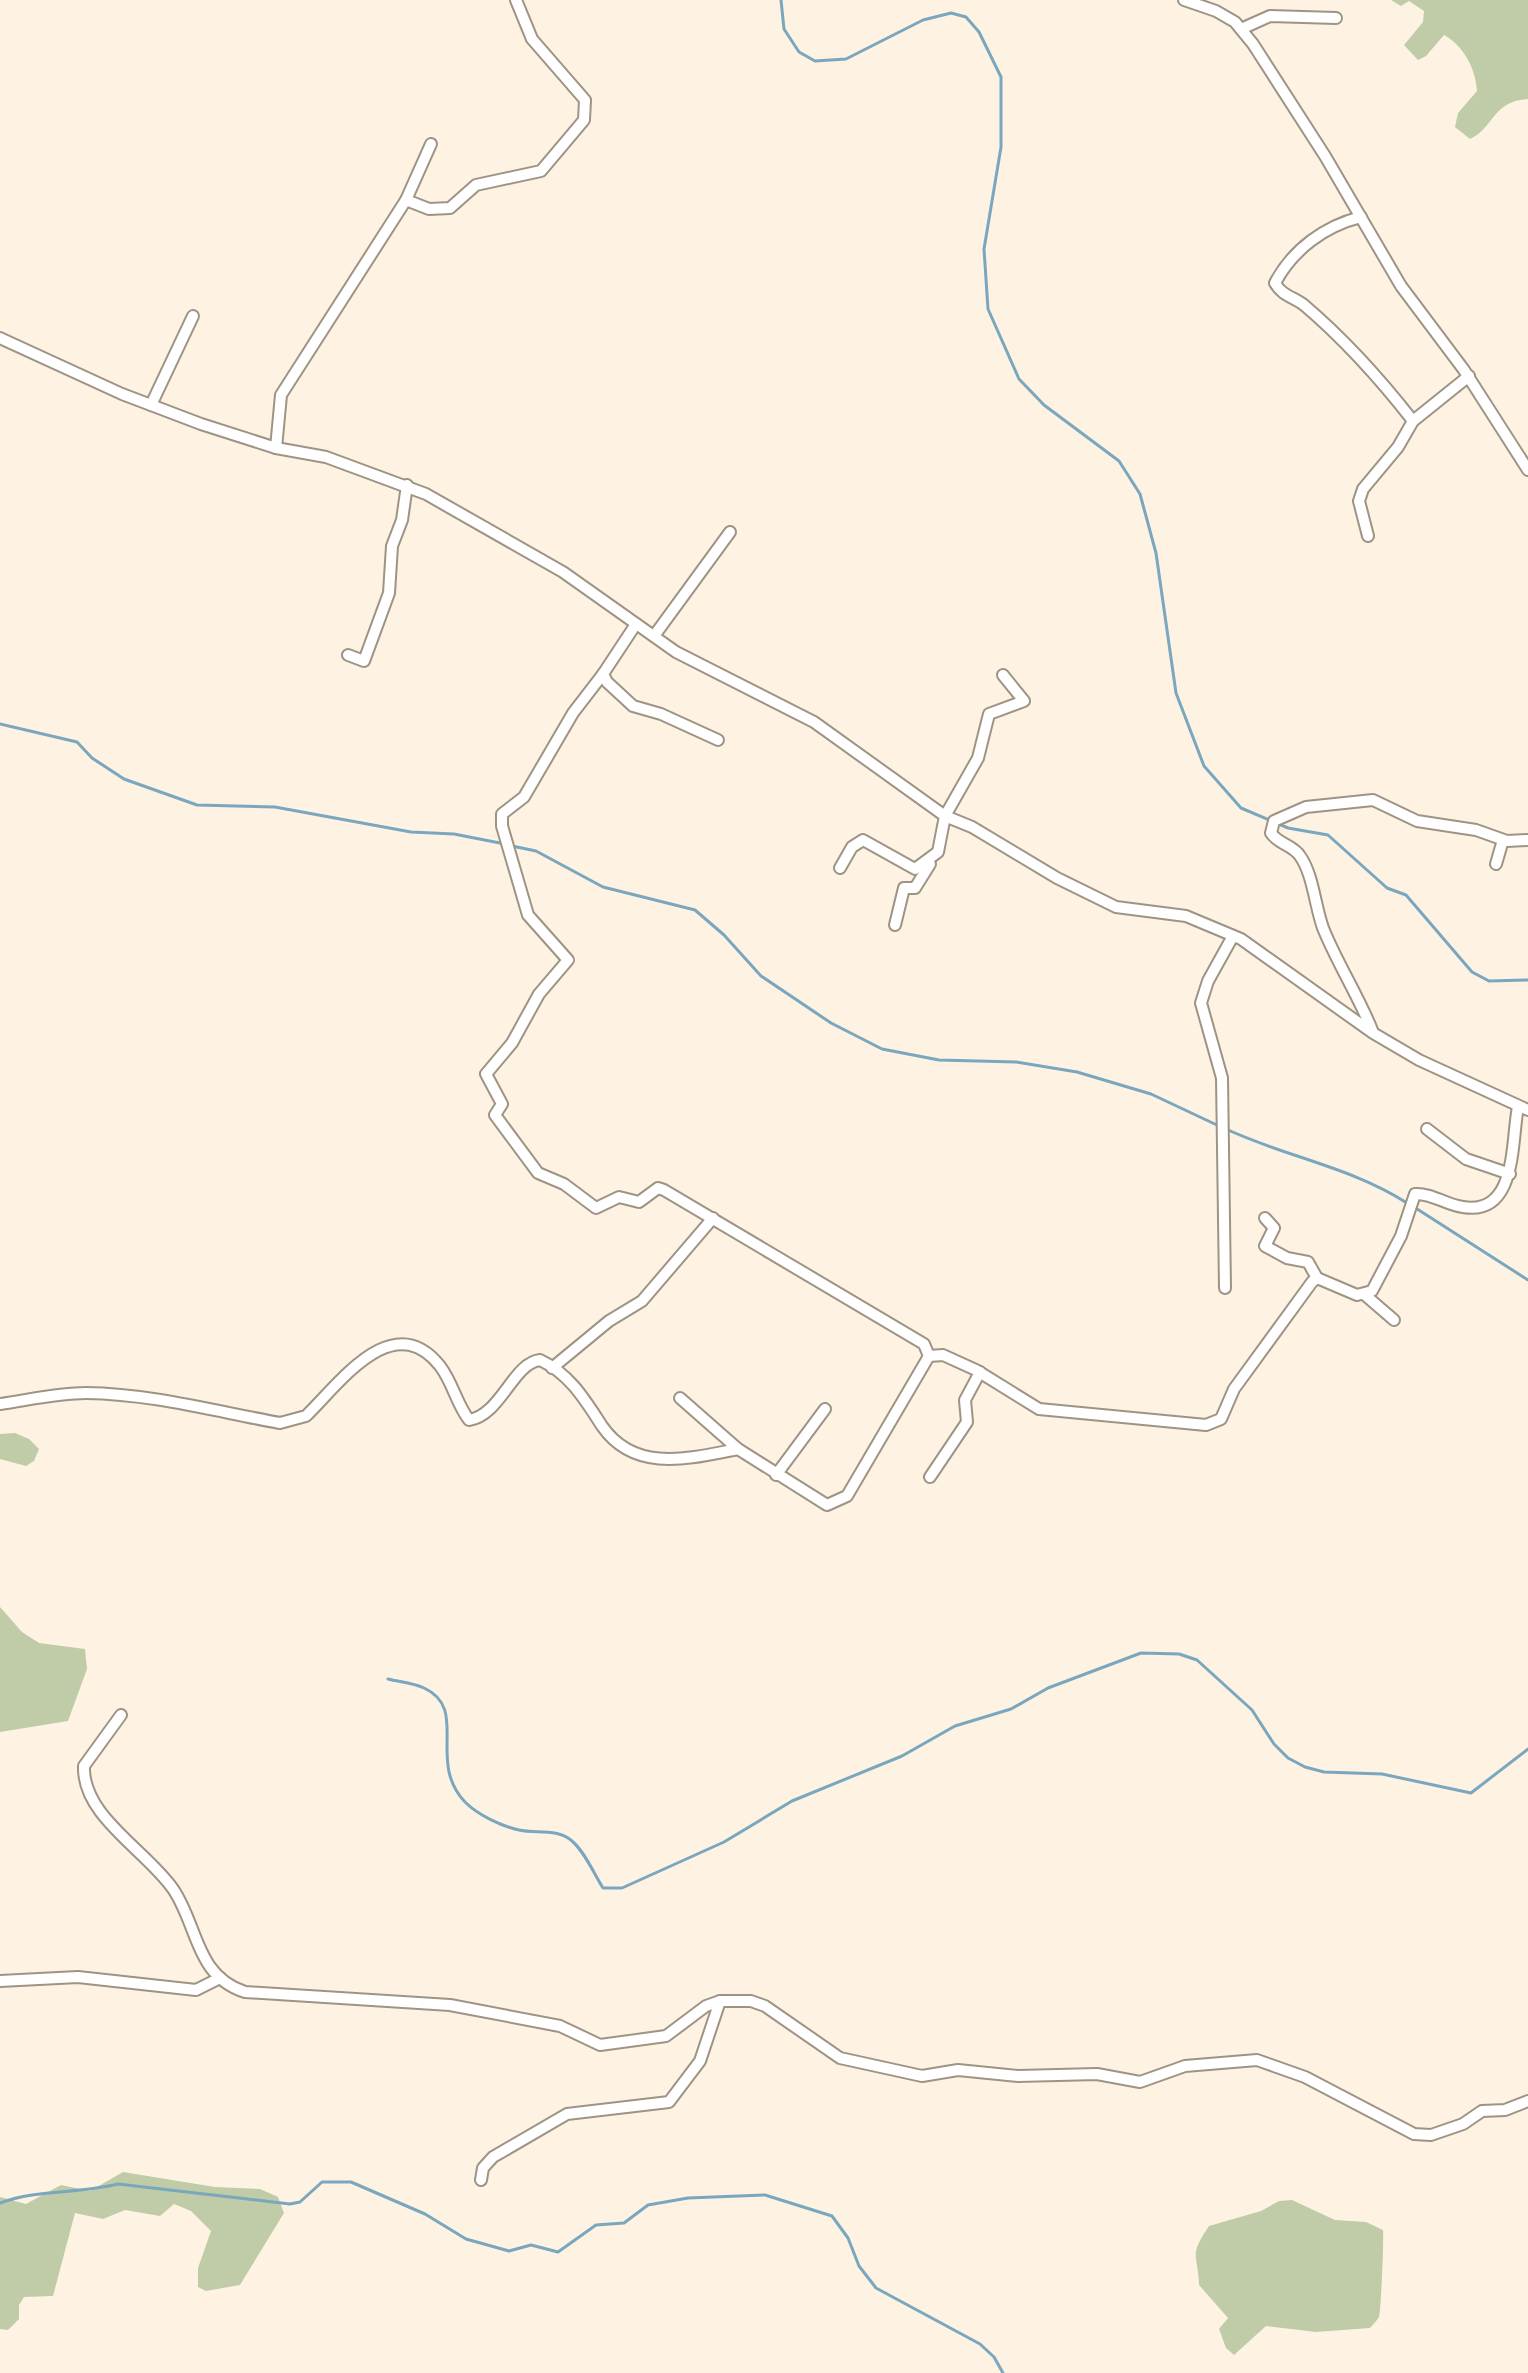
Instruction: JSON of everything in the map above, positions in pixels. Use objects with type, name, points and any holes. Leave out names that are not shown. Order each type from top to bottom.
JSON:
[{"type":"street","points":[[406,200],[429,209],[450,208],[476,185],[541,171],[584,120],[585,100],[532,39],[516,0]]},
{"type":"street","points":[[1184,0],[1216,11],[1241,29],[1301,117],[1419,312],[1469,376],[1528,470]]},
{"type":"street","points":[[1241,29],[1270,16],[1336,18]]},
{"type":"street","points":[[276,448],[281,395],[406,200],[431,144]]},
{"type":"street","points":[[1361,217],[1327,228],[1291,260],[1275,283],[1279,291],[1305,306],[1363,363],[1413,421]]},
{"type":"street","points":[[151,405],[193,316]]},
{"type":"street","points":[[0,338],[151,405],[276,448],[326,457],[407,485],[563,572],[676,652],[814,722],[945,816],[972,827],[1057,878],[1105,902],[1132,910],[1186,916],[1233,936],[1260,950],[1373,1033],[1419,1060],[1523,1108],[1510,1174],[1500,1191],[1477,1208],[1461,1207],[1415,1194],[1401,1236],[1378,1285],[1365,1295]]},
{"type":"street","points":[[1368,536],[1359,496],[1372,475],[1398,447],[1413,421],[1469,376]]},
{"type":"street","points":[[348,655],[364,661],[389,593],[392,546],[402,520],[407,485]]},
{"type":"street","points":[[654,636],[730,532]]},
{"type":"street","points":[[636,624],[573,713],[524,797],[502,814],[502,826],[528,915],[568,960],[539,994],[512,1043],[486,1074],[501,1101],[495,1115],[538,1173],[568,1187],[596,1208],[619,1197],[639,1202],[658,1188],[924,1344],[929,1356]]},
{"type":"street","points":[[603,674],[607,682],[633,706],[661,714],[718,740]]},
{"type":"street","points":[[895,925],[904,888],[916,887],[938,852],[945,816],[978,758],[989,714],[1024,701],[1003,675]]},
{"type":"street","points":[[1373,1033],[1353,985],[1331,948],[1304,863],[1292,847],[1275,839],[1271,833],[1274,821],[1306,807],[1373,800],[1417,821],[1476,830],[1503,840],[1528,840]]},
{"type":"street","points":[[1496,864],[1503,840]]},
{"type":"street","points":[[840,868],[858,841],[870,841],[915,869],[938,852]]},
{"type":"street","points":[[1225,1288],[1222,1078],[1201,1003],[1208,981],[1233,936]]},
{"type":"street","points":[[1427,1129],[1466,1159],[1510,1174]]},
{"type":"street","points":[[552,1368],[609,1321],[642,1301],[713,1218]]},
{"type":"street","points":[[1265,1218],[1274,1228],[1265,1246],[1276,1254],[1308,1262],[1317,1278],[1365,1295],[1394,1320]]},
{"type":"street","points":[[929,1356],[943,1355],[980,1372],[1039,1409],[1215,1424],[1224,1414],[1234,1389],[1268,1338],[1317,1278]]},
{"type":"street","points":[[0,1404],[82,1393],[125,1395],[185,1401],[280,1423],[294,1422],[306,1416],[368,1355],[393,1344],[415,1349],[437,1363],[469,1420],[485,1414],[533,1361],[540,1360],[587,1399],[609,1435],[640,1455],[667,1460],[738,1449]]},
{"type":"street","points":[[680,1398],[738,1449],[827,1505],[839,1502],[865,1470],[929,1356]]},
{"type":"street","points":[[930,1477],[967,1422],[963,1407],[980,1372]]},
{"type":"street","points":[[776,1475],[825,1409]]},
{"type":"street","points":[[121,1715],[84,1766],[90,1798],[174,1890],[197,1948],[220,1978],[234,1988],[259,1994],[300,1993],[339,1999],[450,2005],[560,2026],[600,2045],[666,2036],[706,2006],[720,2001],[751,2001],[765,2006],[840,2058],[910,2075],[958,2070],[1018,2076],[1097,2074],[1140,2082],[1185,2066],[1220,2065],[1247,2059],[1305,2077],[1402,2131],[1431,2135],[1463,2124],[1482,2111],[1505,2110],[1528,2101]]},
{"type":"street","points":[[0,1981],[78,1977],[196,1990],[220,1978]]},
{"type":"street","points":[[481,2180],[483,2168],[493,2157],[567,2114],[669,2102],[700,2061],[720,2001]]},
{"type":"green space","points":[[1391,0],[1528,0],[1528,99],[1507,104],[1470,139],[1455,127],[1458,113],[1477,91],[1467,58],[1444,35],[1426,56],[1418,60],[1404,45],[1423,22],[1424,11],[1409,1],[1401,6]]},
{"type":"green space","points":[[15,1433],[29,1439],[39,1449],[34,1461],[26,1466],[0,1459],[0,1434]]},
{"type":"green space","points":[[0,1607],[22,1632],[39,1643],[85,1649],[87,1669],[68,1721],[0,1732]]},
{"type":"green space","points":[[123,2172],[215,2187],[260,2189],[278,2197],[284,2213],[240,2285],[206,2291],[198,2287],[198,2268],[211,2231],[191,2211],[174,2204],[160,2216],[125,2210],[103,2219],[75,2213],[53,2296],[24,2297],[19,2305],[19,2319],[8,2330],[0,2329],[0,2197],[26,2204],[61,2185],[90,2191]]},
{"type":"green space","points":[[1292,2200],[1335,2220],[1366,2222],[1383,2230],[1379,2317],[1370,2328],[1316,2332],[1266,2326],[1234,2355],[1226,2348],[1219,2329],[1228,2318],[1199,2285],[1198,2244],[1209,2226],[1261,2211],[1279,2201]]},
{"type":"waterway","points":[[781,0],[784,29],[799,52],[815,61],[846,59],[923,20],[951,13],[966,17],[979,32],[1001,77],[1001,147],[984,249],[988,309],[1019,379],[1044,405],[1119,461],[1140,494],[1156,553],[1176,693],[1204,766],[1241,808],[1288,828],[1328,835],[1387,888],[1406,895],[1472,972],[1489,981],[1528,980]]},
{"type":"waterway","points":[[0,724],[77,742],[92,758],[124,779],[197,805],[275,807],[411,832],[454,834],[505,844]]},
{"type":"waterway","points":[[512,846],[536,851],[603,887],[695,910],[724,935],[761,976],[831,1023],[882,1049],[939,1060],[1016,1062],[1077,1072],[1151,1094],[1219,1126]]},
{"type":"waterway","points":[[1226,1129],[1364,1180],[1407,1203]]},
{"type":"waterway","points":[[1414,1207],[1528,1280]]},
{"type":"waterway","points":[[388,1679],[420,1686],[437,1697],[447,1722],[449,1770],[454,1786],[470,1807],[505,1826],[566,1837],[581,1851],[603,1888],[622,1888],[724,1842],[792,1801],[902,1756],[955,1726],[1011,1709],[1048,1688],[1141,1653],[1179,1654],[1197,1660],[1252,1710],[1274,1744],[1288,1758],[1324,1772],[1382,1774],[1471,1793],[1528,1749]]},
{"type":"waterway","points":[[0,2203],[118,2184],[290,2204],[300,2202],[322,2182],[351,2182],[425,2214],[466,2239],[509,2251],[531,2245],[558,2252],[596,2225],[624,2223],[648,2205],[688,2198],[765,2195],[832,2216],[848,2238],[859,2266],[876,2288],[980,2344],[994,2357],[1003,2373]]}]
